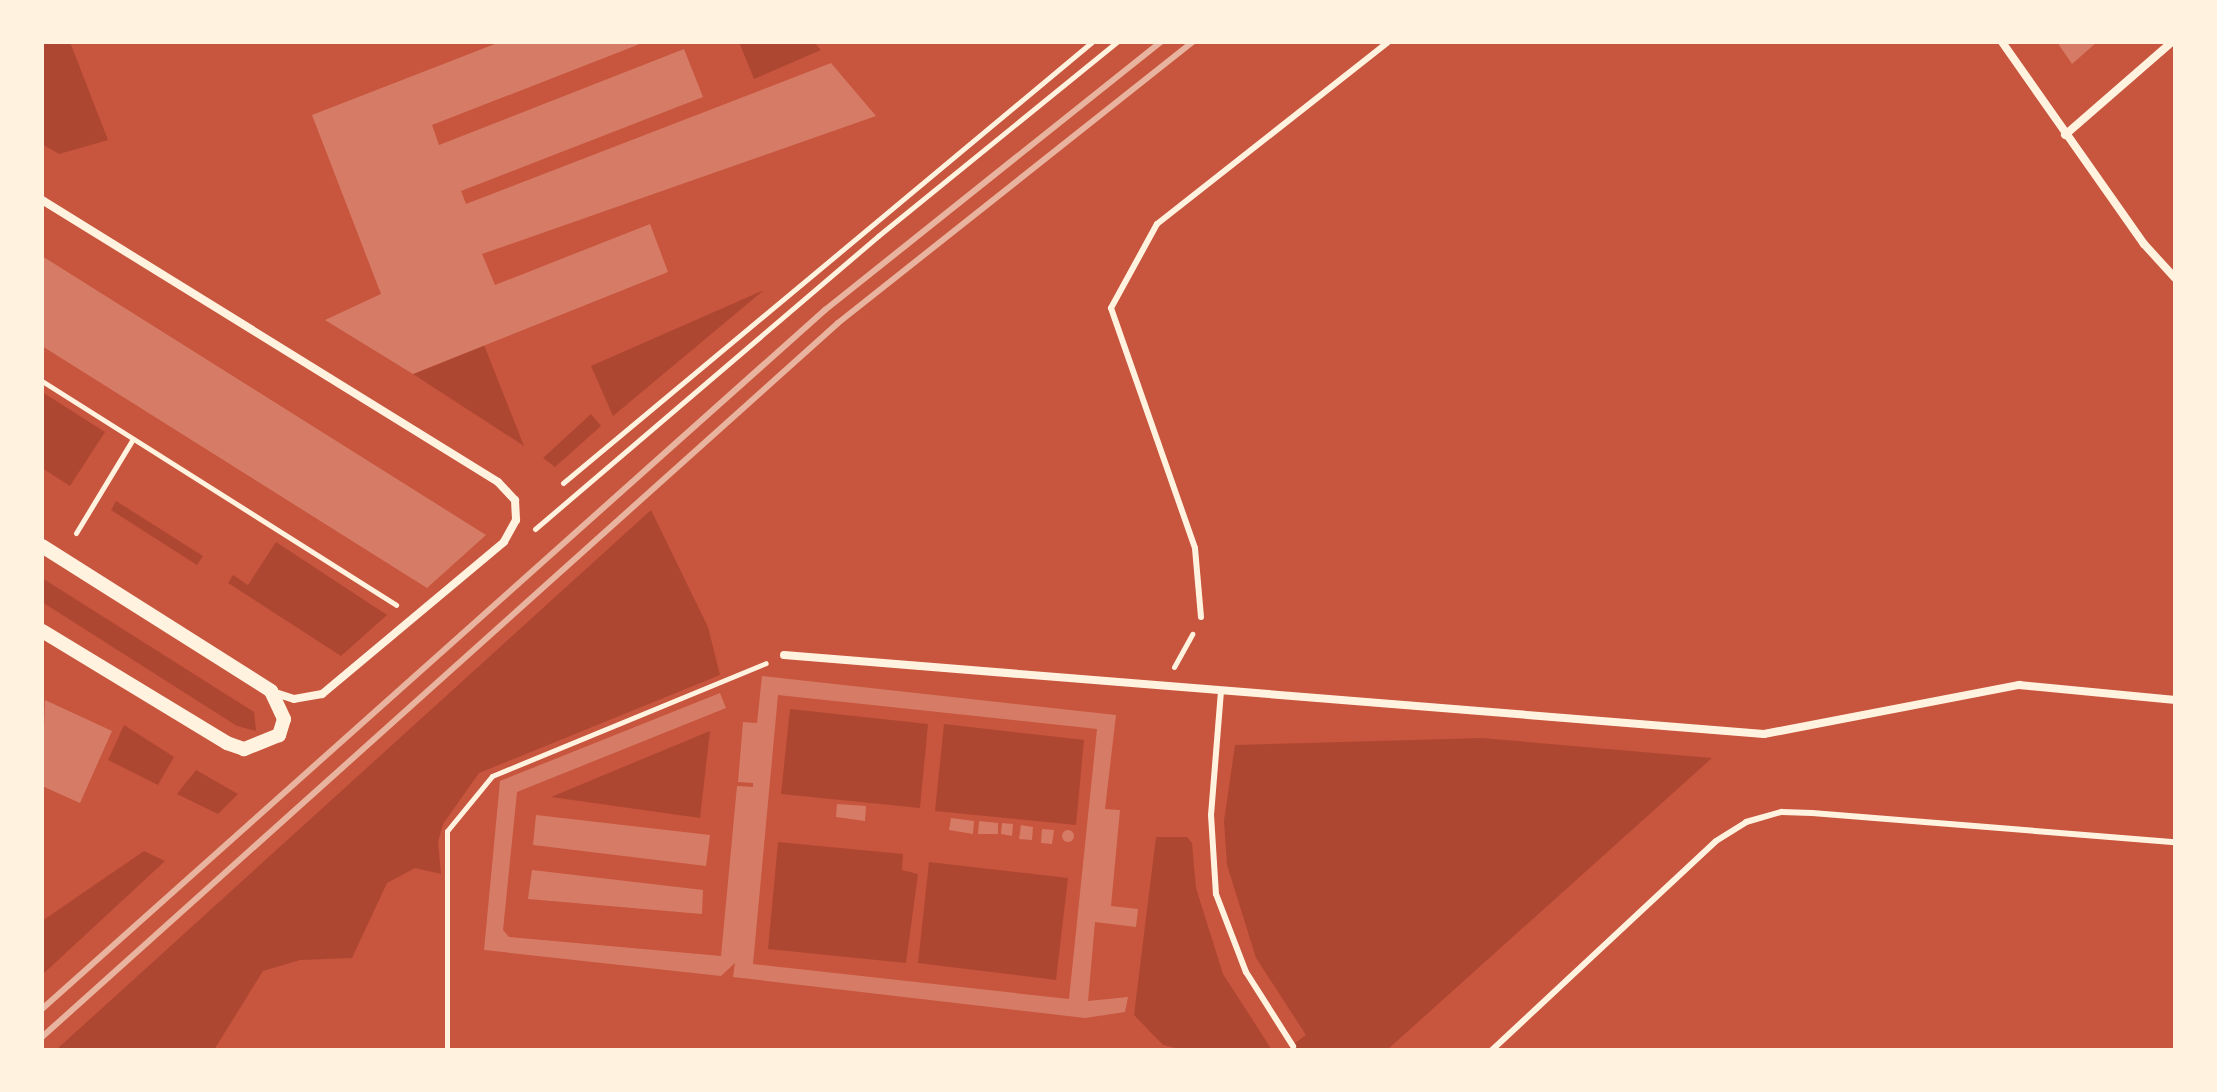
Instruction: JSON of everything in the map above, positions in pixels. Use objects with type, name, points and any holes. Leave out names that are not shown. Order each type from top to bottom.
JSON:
[{"type":"street","points":[[2002,42],[2065,135],[2175,278]]},
{"type":"street","points":[[2065,135],[2172,42]]},
{"type":"street","points":[[42,200],[498,482],[515,500],[517,511],[504,542],[322,694],[294,699],[271,691],[42,546]]},
{"type":"street","points":[[42,631],[244,749],[279,735],[284,719],[271,691]]},
{"type":"street","points":[[784,655],[1764,734],[2019,685],[2175,700]]},
{"type":"lane","points":[[1201,617],[1195,548],[1111,308],[1157,224],[1388,42]]},
{"type":"lane","points":[[1221,691],[1211,815],[1216,894],[1246,972],[1293,1046]]},
{"type":"lane","points":[[1492,1050],[1716,841],[1746,822],[1782,812],[1812,813],[2175,842]]},
{"type":"path","points":[[563,483],[1092,42]]},
{"type":"path","points":[[529,536],[878,236],[1117,42]]},
{"type":"path","points":[[42,381],[415,617]]},
{"type":"path","points":[[76,533],[133,439]]},
{"type":"path","points":[[1166,687],[1201,617]]},
{"type":"path","points":[[447,1050],[447,831],[492,776],[784,655]]},
{"type":"shaded area","points":[[42,42],[70,42],[108,140],[59,154],[42,144]]},
{"type":"shaded area","points":[[739,42],[814,42],[821,50],[754,79]]},
{"type":"shaded area","points":[[764,290],[613,416],[591,366]]},
{"type":"shaded area","points":[[484,345],[524,446],[413,374]]},
{"type":"shaded area","points":[[42,392],[105,432],[70,486],[42,468]]},
{"type":"shaded area","points":[[591,414],[601,426],[555,467],[543,458]]},
{"type":"shaded area","points":[[116,501],[203,556],[197,565],[111,510]]},
{"type":"shaded area","points":[[651,510],[708,627],[720,675],[479,773],[443,824],[438,842],[441,874],[415,868],[387,883],[352,958],[300,960],[263,971],[214,1050],[56,1050]]},
{"type":"shaded area","points":[[276,542],[387,615],[341,656],[228,583],[233,575],[248,585]]},
{"type":"shaded area","points":[[42,578],[254,712],[256,731],[237,726],[42,602]]},
{"type":"shaded area","points":[[790,709],[928,724],[920,808],[781,794]]},
{"type":"shaded area","points":[[944,724],[1084,740],[1076,825],[935,811]]},
{"type":"shaded area","points":[[124,725],[174,757],[158,785],[108,760]]},
{"type":"shaded area","points":[[710,731],[700,818],[551,797]]},
{"type":"shaded area","points":[[1482,738],[1712,758],[1387,1050],[1286,1050],[1306,1035],[1256,958],[1227,865],[1224,821],[1235,745]]},
{"type":"shaded area","points":[[196,770],[238,794],[218,814],[177,794]]},
{"type":"shaded area","points":[[1156,837],[1187,837],[1192,843],[1196,888],[1223,974],[1272,1050],[1183,1050],[1163,1045],[1134,1015]]},
{"type":"shaded area","points":[[778,842],[903,854],[902,870],[918,874],[906,963],[768,949]]},
{"type":"shaded area","points":[[144,851],[165,861],[42,975],[42,921]]},
{"type":"shaded area","points":[[929,862],[1068,878],[1056,980],[918,963]]},
{"type":"building","points":[[500,42],[645,42],[432,125],[439,145],[684,49],[703,97],[461,191],[466,204],[831,63],[876,116],[482,254],[495,285],[650,224],[668,272],[413,374],[325,320],[381,294],[312,115]]},
{"type":"building","points":[[2057,42],[2097,42],[2072,64]]},
{"type":"building","points":[[42,256],[486,535],[427,588],[42,346]]},
{"type":"building","points":[[762,676],[1116,715],[1105,809],[1120,810],[1111,906],[1138,909],[1136,927],[1095,922],[1088,1001],[1128,997],[1125,1012],[1085,1018],[733,977],[735,963],[721,976],[484,950],[500,781],[720,693],[726,708],[517,792],[503,930],[509,937],[721,956],[737,786],[753,787],[753,783],[738,782],[743,722],[757,723]],"holes":[[[778,695],[1097,729],[1069,999],[753,964]]]},
{"type":"building","points":[[45,700],[112,731],[80,803],[42,786]]},
{"type":"building","points":[[837,804],[866,806],[865,821],[836,817]]},
{"type":"building","points":[[536,815],[710,835],[706,866],[533,845]]},
{"type":"building","points":[[951,818],[974,821],[973,834],[949,830]]},
{"type":"building","points":[[979,821],[998,823],[998,834],[978,834]]},
{"type":"building","points":[[1002,823],[1013,824],[1012,836],[1001,834]]},
{"type":"building","points":[[1021,825],[1033,827],[1032,840],[1019,839]]},
{"type":"building","points":[[1042,829],[1054,830],[1052,844],[1041,843]]},
{"type":"building","points":[[1068,830],[1074,836],[1068,842],[1062,836]]},
{"type":"building","points":[[532,870],[703,890],[702,914],[528,899]]},
{"type":"railway","points":[[42,1009],[825,310],[1161,42]]},
{"type":"railway","points":[[42,1037],[838,323],[1192,42]]}]
